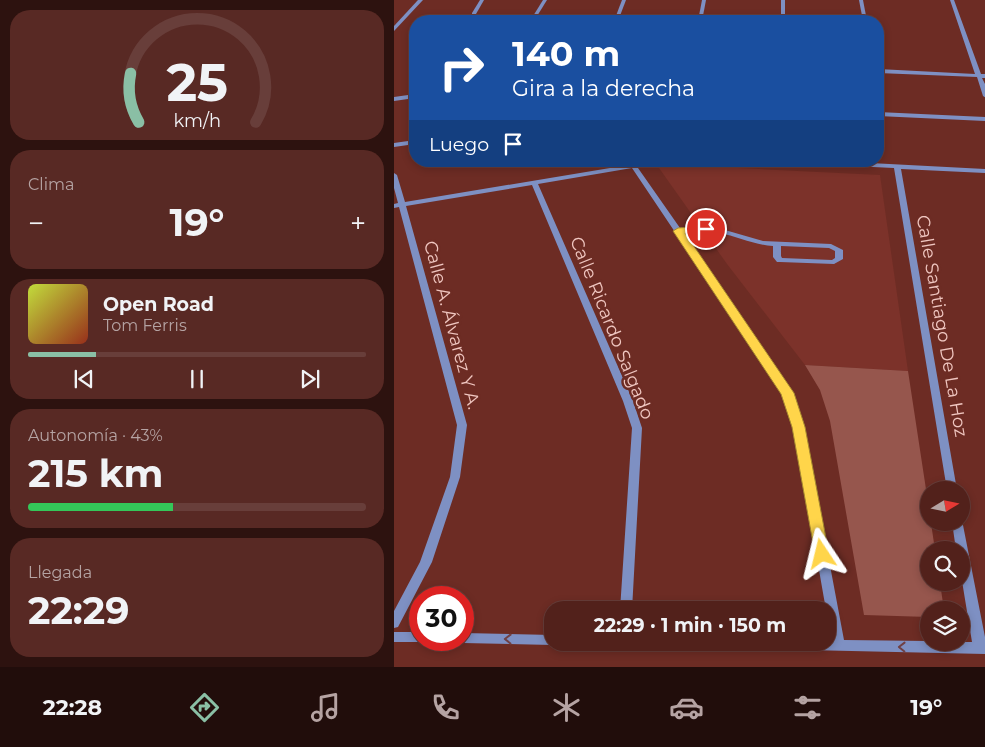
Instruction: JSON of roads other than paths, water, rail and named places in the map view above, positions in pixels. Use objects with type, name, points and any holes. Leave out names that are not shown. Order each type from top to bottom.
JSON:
[{"type":"street","points":[[394,29],[421,0]]},
{"type":"street","points":[[474,13],[482,0]]},
{"type":"street","points":[[536,15],[545,0]]},
{"type":"street","points":[[618,15],[624,0]]},
{"type":"street","points":[[701,15],[704,0]]},
{"type":"street","points":[[783,15],[784,0]]},
{"type":"street","points":[[861,0],[864,15]]},
{"type":"street","points":[[952,0],[985,96]]},
{"type":"street","points":[[884,71],[985,76]]},
{"type":"street","points":[[394,99],[409,97]]},
{"type":"street","points":[[884,114],[985,119]]},
{"type":"street","points":[[394,145],[409,143]]},
{"type":"street","points":[[884,166],[985,171]]},
{"type":"street","points":[[398,205],[628,167]]},
{"type":"street","points":[[635,167],[788,393],[799,427],[838,646],[982,648],[959,531]]},
{"type":"street","name":"Calle Santiago De La Hoz","points":[[897,167],[950,481]]},
{"type":"street","name":"Calle A. Álvarez Y A.","points":[[394,175],[398,205],[462,425],[455,477],[426,562],[394,623]]},
{"type":"street","name":"Calle Ricardo Salgado","points":[[534,182],[628,401],[637,428],[627,601]]},
{"type":"street","points":[[678,231],[694,229],[718,230],[763,244],[836,247],[839,250],[838,259],[834,262],[780,260],[777,257],[777,245]]},
{"type":"street","points":[[394,637],[409,638]]},
{"type":"street","points":[[474,638],[544,640]]}]
